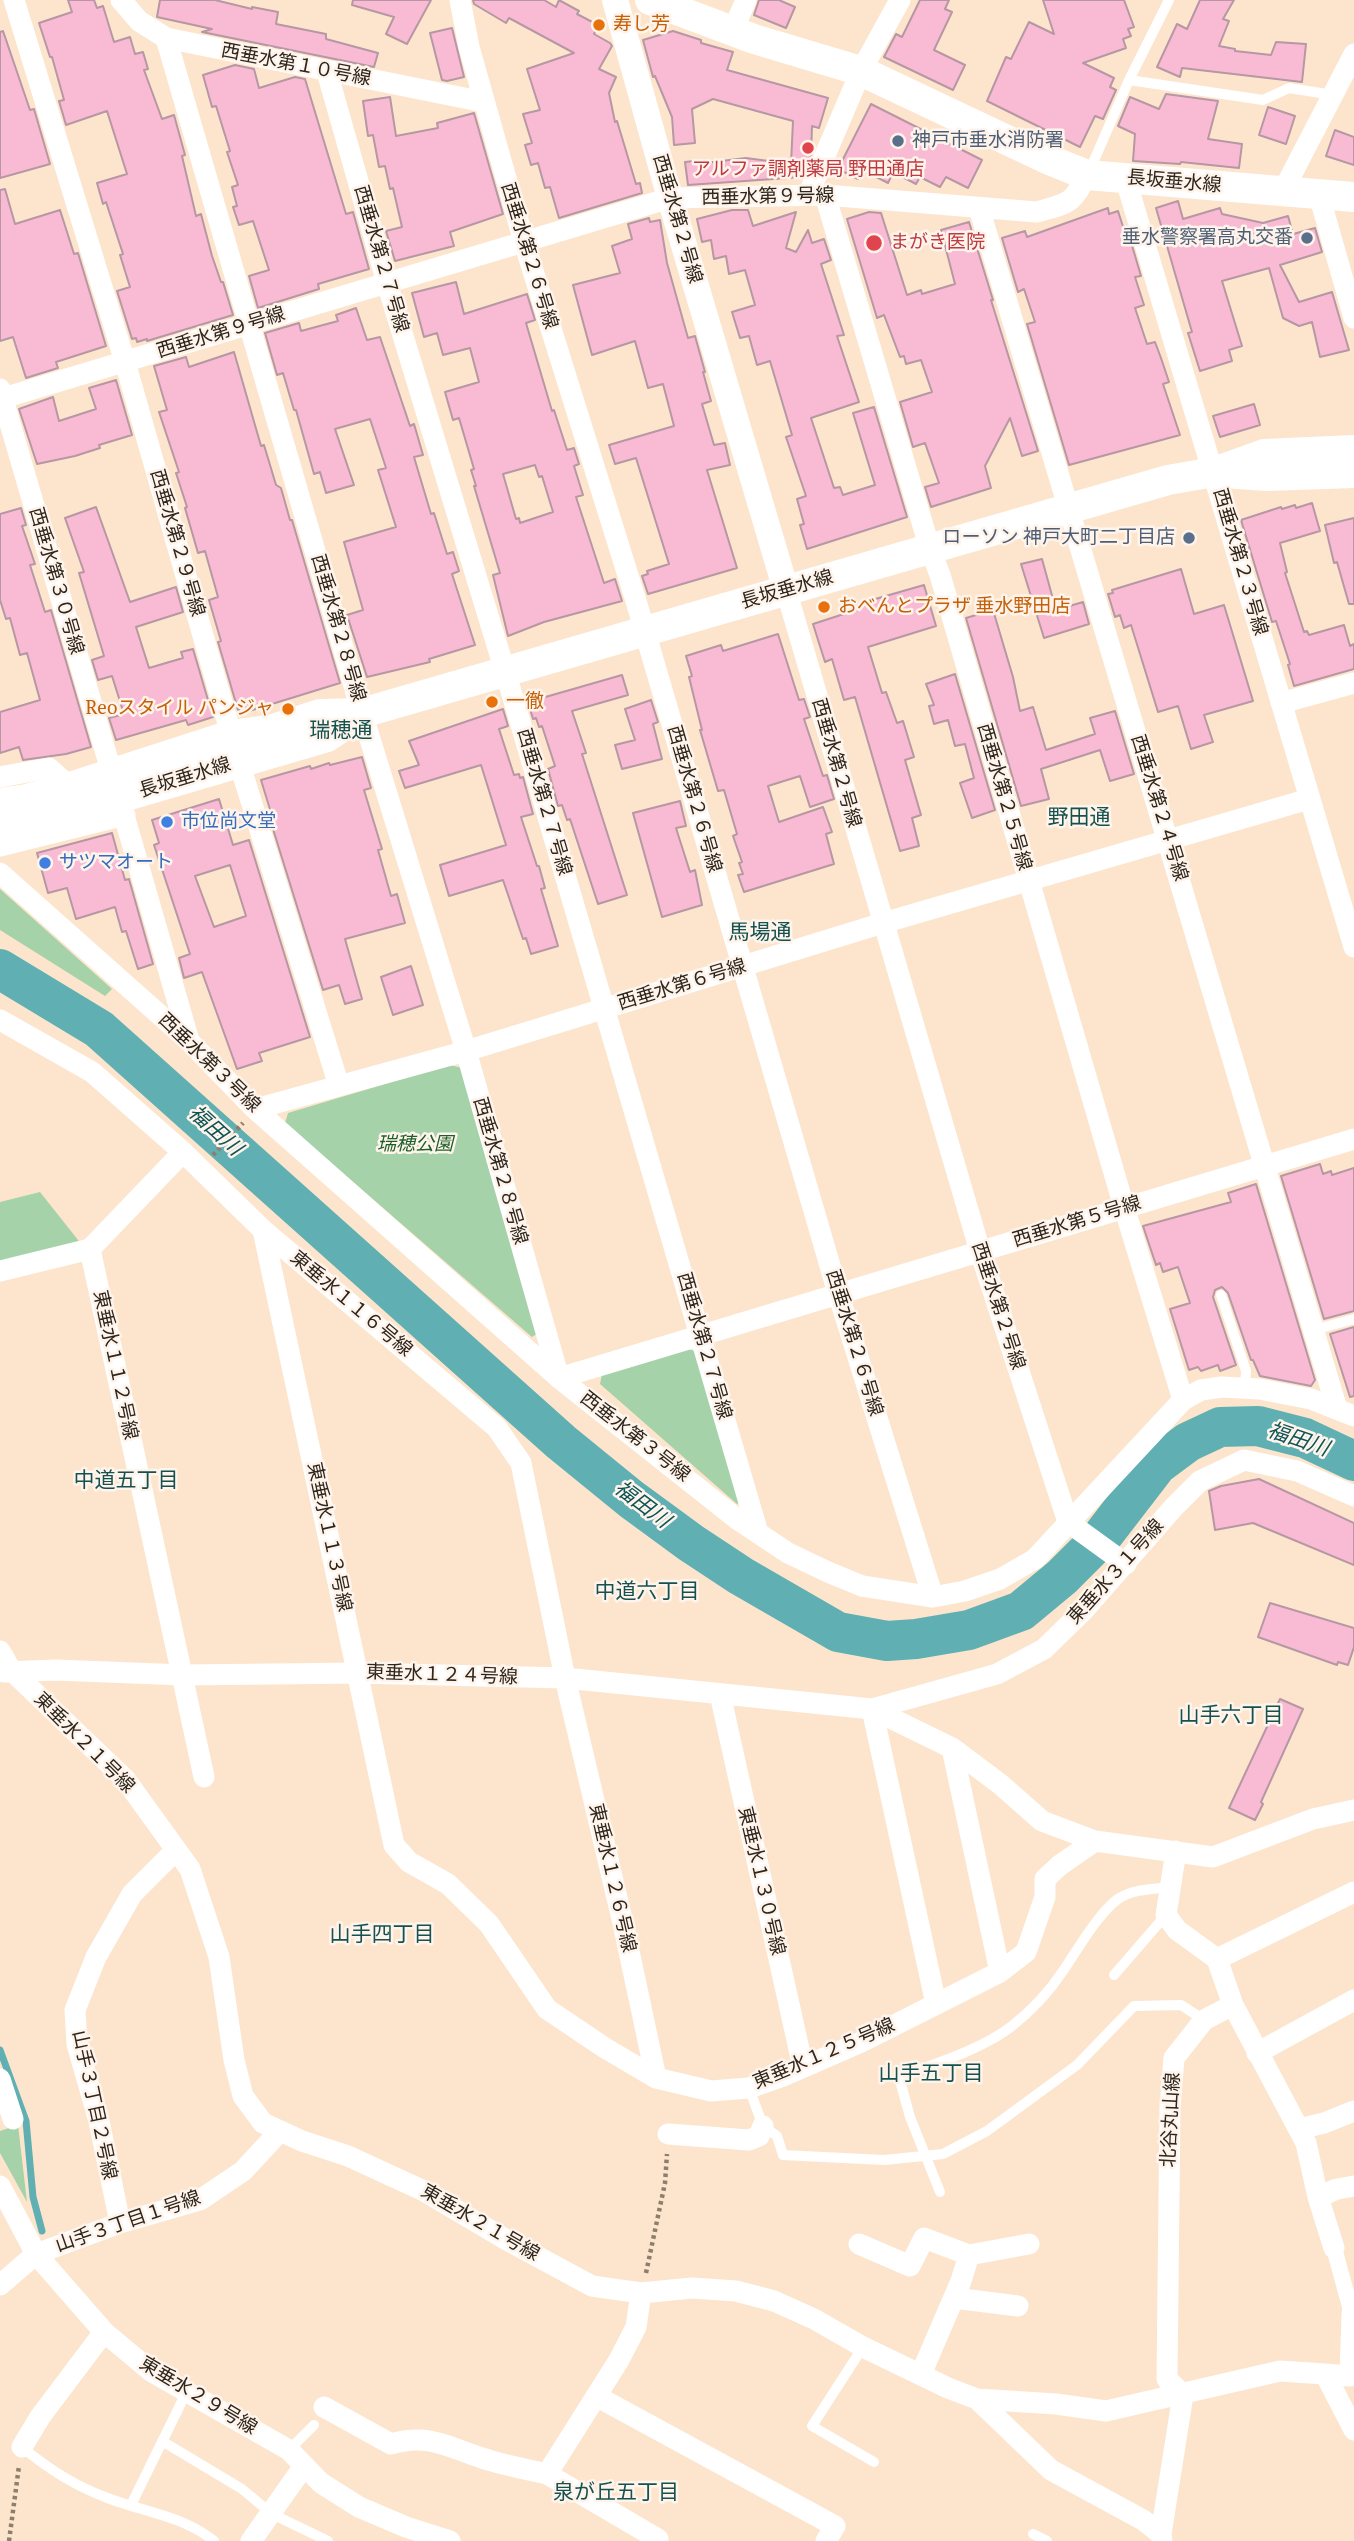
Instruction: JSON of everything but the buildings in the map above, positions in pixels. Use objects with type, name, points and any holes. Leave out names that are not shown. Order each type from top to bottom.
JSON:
[{"type":"main road","name":"長坂垂水線","points":[[650,0],[754,39],[861,71],[1047,159],[1087,175],[1354,197]]},
{"type":"main road","name":"長坂垂水線","points":[[0,824],[30,820],[119,795],[235,749],[327,737],[362,713],[1168,480],[1214,472],[1264,454],[1354,450]]},
{"type":"main road","name":"長坂垂水線","points":[[1214,472],[1267,476],[1354,473]]},
{"type":"main road","name":"長坂垂水線","points":[[0,803],[71,787],[119,795]]},
{"type":"street","name":"西垂水第２９号線","points":[[14,0],[125,362],[235,749],[339,1086]]},
{"type":"street","name":"西垂水第１０号線","points":[[121,0],[139,21],[166,38],[484,102]]},
{"type":"street","name":"西垂水第２６号線","points":[[460,0],[469,47],[524,242],[644,631],[838,1293],[933,1597]]},
{"type":"street","name":"西垂水第２号線","points":[[615,0],[670,198],[980,1251],[1068,1522]]},
{"type":"street","points":[[733,30],[746,0]]},
{"type":"street","points":[[817,195],[861,71],[900,0]]},
{"type":"street","name":"西垂水第２８号線","points":[[166,38],[362,713],[466,1051],[559,1378]]},
{"type":"street","points":[[1283,191],[1354,54]]},
{"type":"street","name":"西垂水第２７号線","points":[[327,72],[387,283],[506,673],[758,1534]]},
{"type":"street","name":"西垂水第９号線","points":[[1,396],[125,362],[670,198],[817,195],[1037,212],[1065,204],[1077,196],[1087,175]]},
{"type":"street","name":"西垂水第２３号線","points":[[1125,177],[1354,947]]},
{"type":"street","name":"西垂水第２５号線","points":[[817,195],[940,575],[1183,1400]]},
{"type":"street","points":[[1320,195],[1353,309]]},
{"type":"street","name":"西垂水第２４号線","points":[[979,208],[1313,1330],[1345,1413]]},
{"type":"street","name":"西垂水第３０号線","points":[[1,396],[189,1041]]},
{"type":"street","points":[[1281,703],[1354,683]]},
{"type":"street","points":[[0,777],[49,768],[71,787]]},
{"type":"street","points":[[0,846],[119,795]]},
{"type":"street","name":"西垂水第６号線","points":[[256,1110],[466,1051],[883,923],[1029,883],[1309,799]]},
{"type":"street","name":"西垂水第３号線","points":[[0,873],[189,1041],[256,1110],[559,1378],[758,1534],[788,1553],[862,1586],[933,1597],[965,1591],[1000,1579],[1035,1559],[1183,1400],[1201,1390],[1245,1388],[1311,1399],[1345,1413]]},
{"type":"street","name":"東垂水１１６号線","points":[[0,1020],[92,1072],[183,1152],[263,1230],[497,1427],[521,1463],[565,1678]]},
{"type":"street","name":"西垂水第５号線","points":[[559,1378],[1354,1139]]},
{"type":"street","points":[[0,1271],[90,1249],[183,1152]]},
{"type":"street","name":"東垂水１１３号線","points":[[263,1230],[394,1845]]},
{"type":"street","name":"東垂水１１２号線","points":[[90,1249],[204,1777]]},
{"type":"street","name":"東垂水３１号線","points":[[872,1709],[997,1674],[1044,1649],[1126,1564],[1173,1507],[1199,1481],[1244,1460],[1297,1471],[1354,1496]]},
{"type":"street","points":[[1068,1522],[1126,1564]]},
{"type":"street","name":"東垂水２１号線","points":[[0,1651],[5,1672],[125,1779],[190,1869],[219,1957],[234,2060],[243,2096],[263,2123],[302,2141],[348,2156],[425,2191],[505,2239],[592,2286],[641,2292],[692,2288],[736,2291],[774,2301],[814,2319],[863,2347],[977,2399],[1051,2470],[1143,2520],[1162,2538]]},
{"type":"street","name":"東垂水１２４号線","points":[[5,1672],[183,1675],[359,1673],[565,1678],[872,1709]]},
{"type":"street","name":"東垂水１２６号線","points":[[565,1678],[623,1923],[656,2078]]},
{"type":"street","name":"東垂水１３０号線","points":[[720,1694],[803,2067]]},
{"type":"street","points":[[872,1709],[952,1748],[1000,1784],[1042,1821],[1096,1841],[1213,1857],[1313,1819],[1354,1810]]},
{"type":"street","points":[[872,1709],[936,2004]]},
{"type":"street","points":[[952,1748],[1000,1972]]},
{"type":"street","name":"東垂水１２５号線","points":[[394,1845],[409,1862],[448,1884],[489,1924],[547,2009],[656,2078],[711,2091],[749,2088],[803,2067],[861,2042],[1000,1972],[1026,1952],[1045,1898],[1045,1879],[1060,1865],[1096,1841]]},
{"type":"street","name":"山手３丁目２号線","points":[[120,2223],[99,2121],[78,2044],[75,2010],[96,1957],[132,1894],[176,1850]]},
{"type":"street","points":[[977,2399],[1056,2404],[1106,2411],[1279,2371],[1350,2376],[1352,2314],[1318,2197],[1306,2143],[1233,2005],[1217,1959],[1177,1930],[1166,1915],[1176,1851]]},
{"type":"street","points":[[1217,1959],[1354,1892]]},
{"type":"street","points":[[1257,2053],[1354,2000]]},
{"type":"street","name":"北谷丸山線","points":[[1183,2395],[1167,2379],[1170,2107],[1174,2058],[1204,2020],[1233,2005]]},
{"type":"street","points":[[0,2079],[6,2121]]},
{"type":"street","points":[[1299,2129],[1354,2111]]},
{"type":"street","points":[[668,2134],[749,2140],[759,2136],[763,2126]]},
{"type":"street","name":"山手３丁目１号線","points":[[36,2254],[120,2223],[200,2200],[243,2171],[280,2131]]},
{"type":"street","points":[[1318,2197],[1354,2186]]},
{"type":"street","name":"東垂水２９号線","points":[[1,2191],[36,2254],[104,2332],[152,2372],[289,2450],[321,2483],[359,2507],[406,2527],[450,2541]]},
{"type":"street","points":[[859,2244],[910,2266],[924,2238],[969,2255],[1029,2244]]},
{"type":"street","points":[[0,2286],[36,2254]]},
{"type":"street","points":[[921,2374],[954,2298],[969,2255]]},
{"type":"street","points":[[547,2474],[636,2326],[641,2292]]},
{"type":"street","points":[[954,2298],[1018,2306]]},
{"type":"street","points":[[22,2447],[40,2417],[104,2332]]},
{"type":"street","points":[[1325,2374],[1354,2430]]},
{"type":"street","points":[[1162,2538],[1183,2395]]},
{"type":"street","points":[[596,2396],[835,2526],[826,2541]]},
{"type":"street","points":[[319,2416],[391,2444],[410,2439],[445,2443],[481,2458],[547,2474],[658,2539],[657,2541]]},
{"type":"street","points":[[251,2541],[304,2466]]},
{"type":"lane","points":[[1087,175],[1129,80],[1169,0]]},
{"type":"lane","points":[[1129,80],[1263,100],[1289,88],[1333,95]]},
{"type":"lane","points":[[1221,1295],[1246,1371],[1245,1388]]},
{"type":"lane","points":[[1313,1330],[1354,1319]]},
{"type":"lane","points":[[940,2192],[910,2117],[900,2077],[959,2055],[1010,2028],[1037,2004],[1061,1975],[1089,1932],[1118,1899],[1142,1890],[1170,1887]]},
{"type":"lane","points":[[1114,1975],[1166,1915]]},
{"type":"lane","points":[[749,2088],[763,2126],[777,2136],[783,2155],[884,2161],[943,2154],[986,2131],[1077,2065],[1134,2006],[1181,2006],[1204,2020]]},
{"type":"lane","points":[[863,2347],[813,2426],[874,2462]]},
{"type":"lane","points":[[131,2505],[186,2393]]},
{"type":"lane","points":[[289,2450],[319,2416]]},
{"type":"lane","points":[[162,2441],[242,2488],[272,2514],[328,2541]]},
{"type":"lane","points":[[22,2447],[52,2472],[105,2497],[190,2525],[214,2541]]},
{"type":"lane","points":[[1033,2534],[1047,2541]]},
{"type":"path","points":[[201,1169],[256,1110]]},
{"type":"path","points":[[641,2292],[658,2225],[665,2183],[668,2134]]},
{"type":"path","points":[[9,2541],[22,2447]]},
{"type":"green space","points":[[0,889],[112,989],[105,996],[0,930]]},
{"type":"green space","name":"瑞穂公園","points":[[449,1065],[463,1068],[538,1333],[532,1337],[285,1123],[288,1113]]},
{"type":"green space","points":[[40,1192],[82,1245],[0,1265],[0,1202]]},
{"type":"green space","points":[[685,1348],[698,1352],[743,1501],[737,1504],[600,1384],[602,1374]]},
{"type":"green space","points":[[18,2125],[27,2202],[0,2153],[0,2131]]},
{"type":"waterway","name":"福田川","points":[[0,969],[99,1029],[561,1442],[631,1499],[741,1576],[838,1632],[887,1641],[916,1639],[969,1630],[1021,1611],[1062,1577],[1100,1539],[1157,1465],[1188,1442],[1220,1427],[1258,1426],[1305,1438],[1354,1461]]},
{"type":"waterway","points":[[0,2050],[26,2121],[33,2197],[42,2231]]},
{"type":"place","name":"寿し芳","points":[[599,25]]},
{"type":"place","name":"神戸市垂水消防署","points":[[898,141]]},
{"type":"place","name":"アルファ調剤薬局 野田通店","points":[[808,148]]},
{"type":"place","name":"垂水警察署高丸交番","points":[[1307,238]]},
{"type":"place","name":"まがき医院","points":[[874,243]]},
{"type":"place","name":"ローソン 神戸大町二丁目店","points":[[1189,538]]},
{"type":"place","name":"おべんとプラザ 垂水野田店","points":[[824,607]]},
{"type":"place","name":"一徹","points":[[492,702]]},
{"type":"place","name":"Reoスタイル パンジャ","points":[[288,709]]},
{"type":"place","name":"市位尚文堂","points":[[167,822]]},
{"type":"place","name":"サツマオート","points":[[45,863]]},
{"type":"district","name":"瑞穂通","points":[[341,731]]},
{"type":"district","name":"野田通","points":[[1079,818]]},
{"type":"district","name":"馬場通","points":[[760,933]]},
{"type":"district","name":"中道五丁目","points":[[126,1481]]},
{"type":"district","name":"中道六丁目","points":[[647,1592]]},
{"type":"district","name":"山手六丁目","points":[[1231,1716]]},
{"type":"district","name":"山手四丁目","points":[[382,1935]]},
{"type":"district","name":"山手五丁目","points":[[931,2074]]},
{"type":"district","name":"泉が丘五丁目","points":[[616,2493]]}]
